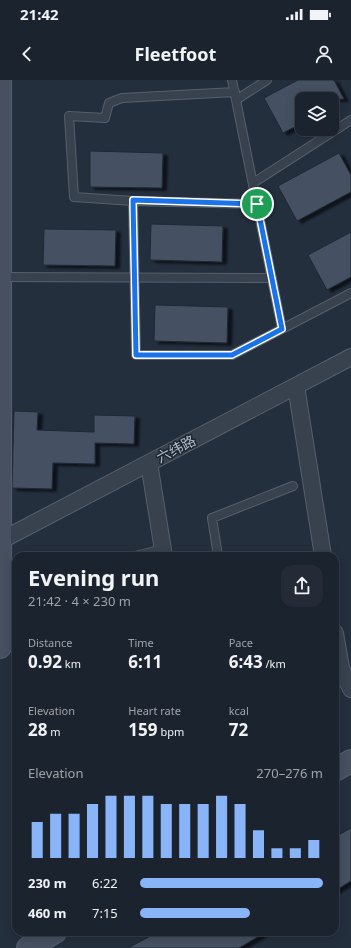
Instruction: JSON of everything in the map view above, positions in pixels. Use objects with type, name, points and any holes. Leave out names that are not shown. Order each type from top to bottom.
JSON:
[{"type":"main road","points":[[0,80],[0,647]]},
{"type":"main road","points":[[339,768],[351,760]]},
{"type":"main road","points":[[28,948],[48,936]]},
{"type":"street","name":"六纬路","points":[[0,541],[351,357]]},
{"type":"street","points":[[296,386],[322,552]]},
{"type":"street","points":[[149,463],[164,552]]},
{"type":"street","points":[[339,656],[341,668],[351,689]]},
{"type":"lane","points":[[232,80],[282,329]]},
{"type":"lane","points":[[236,100],[267,80]]},
{"type":"lane","points":[[235,92],[122,98],[109,103],[105,118],[69,116],[74,197],[257,204]]},
{"type":"lane","points":[[253,183],[351,120]]},
{"type":"lane","points":[[133,200],[136,355],[232,355],[351,293]]},
{"type":"lane","points":[[0,277],[272,278]]},
{"type":"lane","points":[[217,552],[212,518],[293,486]]},
{"type":"building","points":[[298,80],[334,80],[344,99],[339,99],[339,92],[295,92],[295,127],[283,133],[264,98]]},
{"type":"building","points":[[90,151],[163,153],[162,188],[90,187]]},
{"type":"building","points":[[339,153],[351,175],[351,192],[297,221],[278,186]]},
{"type":"building","points":[[151,224],[223,226],[222,262],[150,260]]},
{"type":"building","points":[[44,229],[116,230],[115,266],[43,265]]},
{"type":"building","points":[[351,232],[351,277],[327,290],[308,255]]},
{"type":"building","points":[[155,305],[228,307],[227,343],[154,341]]},
{"type":"building","points":[[14,411],[38,412],[37,430],[94,432],[94,415],[135,416],[134,444],[95,443],[95,464],[53,463],[52,489],[12,488]]},
{"type":"building","points":[[351,828],[351,881],[339,888],[339,835]]},
{"type":"building","points":[[150,936],[259,936],[239,948],[128,948]]},
{"type":"route","points":[[133,200],[257,204],[282,329],[232,355],[136,355],[133,200]]}]
